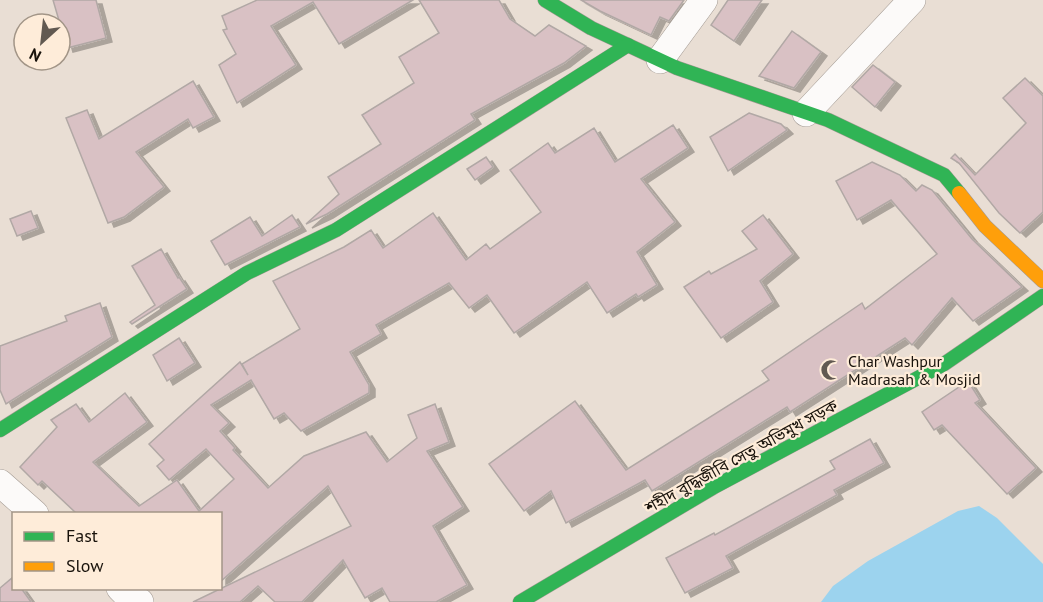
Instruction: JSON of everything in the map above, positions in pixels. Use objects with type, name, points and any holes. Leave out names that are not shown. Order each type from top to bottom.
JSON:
[{"type":"street","points":[[545,0],[591,28],[677,68],[828,120],[944,175],[985,226],[1043,281]]},
{"type":"street","points":[[660,60],[704,0]]},
{"type":"street","points":[[806,113],[912,0]]},
{"type":"street","points":[[0,430],[247,273],[336,230],[628,45]]},
{"type":"street","name":"শহীদ বুদ্ধিজীবি সেতু অভিমুখ সড়ক","points":[[520,602],[714,487],[944,364],[1043,296]]},
{"type":"street","points":[[0,483],[34,512]]},
{"type":"street","points":[[122,590],[140,602]]},
{"type":"water","points":[[979,506],[997,518],[1043,564],[1043,602],[821,602],[833,586],[868,561],[958,511]]},
{"type":"building","points":[[53,0],[96,0],[106,38],[72,47],[72,12],[56,12]]},
{"type":"building","points":[[257,0],[413,0],[339,44],[313,2],[271,26],[296,65],[237,103],[219,65],[236,54],[223,30],[227,29],[222,16]]},
{"type":"building","points":[[419,0],[499,0],[510,19],[535,36],[549,25],[586,46],[564,63],[471,114],[475,120],[327,214],[306,224],[339,194],[328,177],[381,144],[362,115],[414,83],[399,57],[439,33]]},
{"type":"building","points":[[581,0],[684,0],[669,21],[660,17],[651,35]]},
{"type":"building","points":[[728,0],[762,0],[734,41],[711,25]]},
{"type":"building","points":[[792,31],[821,52],[794,88],[759,76]]},
{"type":"building","points":[[873,65],[895,82],[875,107],[852,87]]},
{"type":"building","points":[[1025,78],[1043,96],[1043,212],[1020,233],[999,213],[959,163],[951,158],[955,154],[975,175],[1026,123],[1003,98]]},
{"type":"building","points":[[193,81],[214,117],[193,128],[188,119],[136,152],[164,187],[124,217],[108,223],[66,118],[87,110],[99,139]]},
{"type":"building","points":[[749,113],[781,124],[787,130],[728,171],[710,137]]},
{"type":"building","points":[[673,125],[688,148],[641,179],[675,222],[637,252],[657,285],[638,297],[636,294],[607,313],[587,282],[514,333],[487,295],[469,308],[449,283],[376,325],[381,334],[350,352],[369,385],[369,393],[301,431],[284,413],[274,419],[251,380],[211,405],[229,423],[220,431],[235,448],[233,450],[268,488],[304,456],[366,432],[387,462],[417,438],[408,415],[435,404],[449,442],[427,451],[463,507],[433,526],[467,585],[436,602],[390,602],[382,588],[365,598],[343,560],[302,602],[275,602],[258,586],[240,602],[193,602],[351,526],[328,486],[222,580],[222,512],[75,512],[42,481],[38,485],[20,467],[57,427],[51,420],[76,404],[89,422],[125,393],[147,422],[93,462],[139,506],[177,480],[199,511],[234,479],[206,449],[169,480],[157,466],[164,460],[149,444],[240,362],[248,375],[242,364],[300,329],[273,281],[344,247],[371,230],[383,248],[433,213],[466,260],[486,244],[490,249],[541,212],[510,170],[548,143],[555,153],[594,128],[615,162]]},
{"type":"building","points":[[486,157],[493,167],[475,180],[467,169]]},
{"type":"building","points":[[872,162],[900,175],[916,191],[922,185],[932,190],[972,239],[1022,287],[973,321],[952,298],[912,345],[905,338],[790,412],[787,407],[652,491],[645,480],[566,523],[551,491],[524,511],[489,464],[575,401],[626,470],[769,380],[762,371],[862,303],[865,309],[937,254],[891,200],[857,220],[836,181]]},
{"type":"building","points":[[31,211],[38,228],[17,236],[10,219]]},
{"type":"building","points":[[292,215],[300,227],[225,265],[211,241],[250,217],[262,236]]},
{"type":"building","points":[[763,215],[793,254],[760,281],[773,302],[721,338],[684,287],[709,271],[711,274],[757,249],[742,231]]},
{"type":"building","points":[[161,249],[187,289],[132,324],[130,322],[155,305],[132,266]]},
{"type":"building","points":[[100,303],[112,337],[6,404],[0,390],[0,346],[67,321],[65,316]]},
{"type":"building","points":[[179,338],[195,363],[167,381],[153,355]]},
{"type":"building","points":[[968,381],[980,400],[975,403],[1036,468],[1007,494],[942,425],[934,430],[922,412]]},
{"type":"building","points":[[870,439],[884,463],[834,490],[837,495],[726,556],[733,568],[685,593],[666,558],[714,533],[715,535],[835,469],[830,461]]},
{"type":"building","points":[[12,578],[12,590],[22,590],[31,602],[0,602],[0,588]]},
{"type":"traffic: fast","points":[[545,0],[591,28],[677,68],[828,120],[944,175],[959,193]]},
{"type":"traffic: fast","points":[[0,430],[247,273],[336,230],[628,45]]},
{"type":"traffic: fast","points":[[520,602],[714,487],[944,364],[1043,296]]},
{"type":"traffic: slow","points":[[959,193],[985,226],[1043,281]]},
{"type":"place","name":"Char Washpur Madrasah & Mosjid","points":[[831,370]]}]
